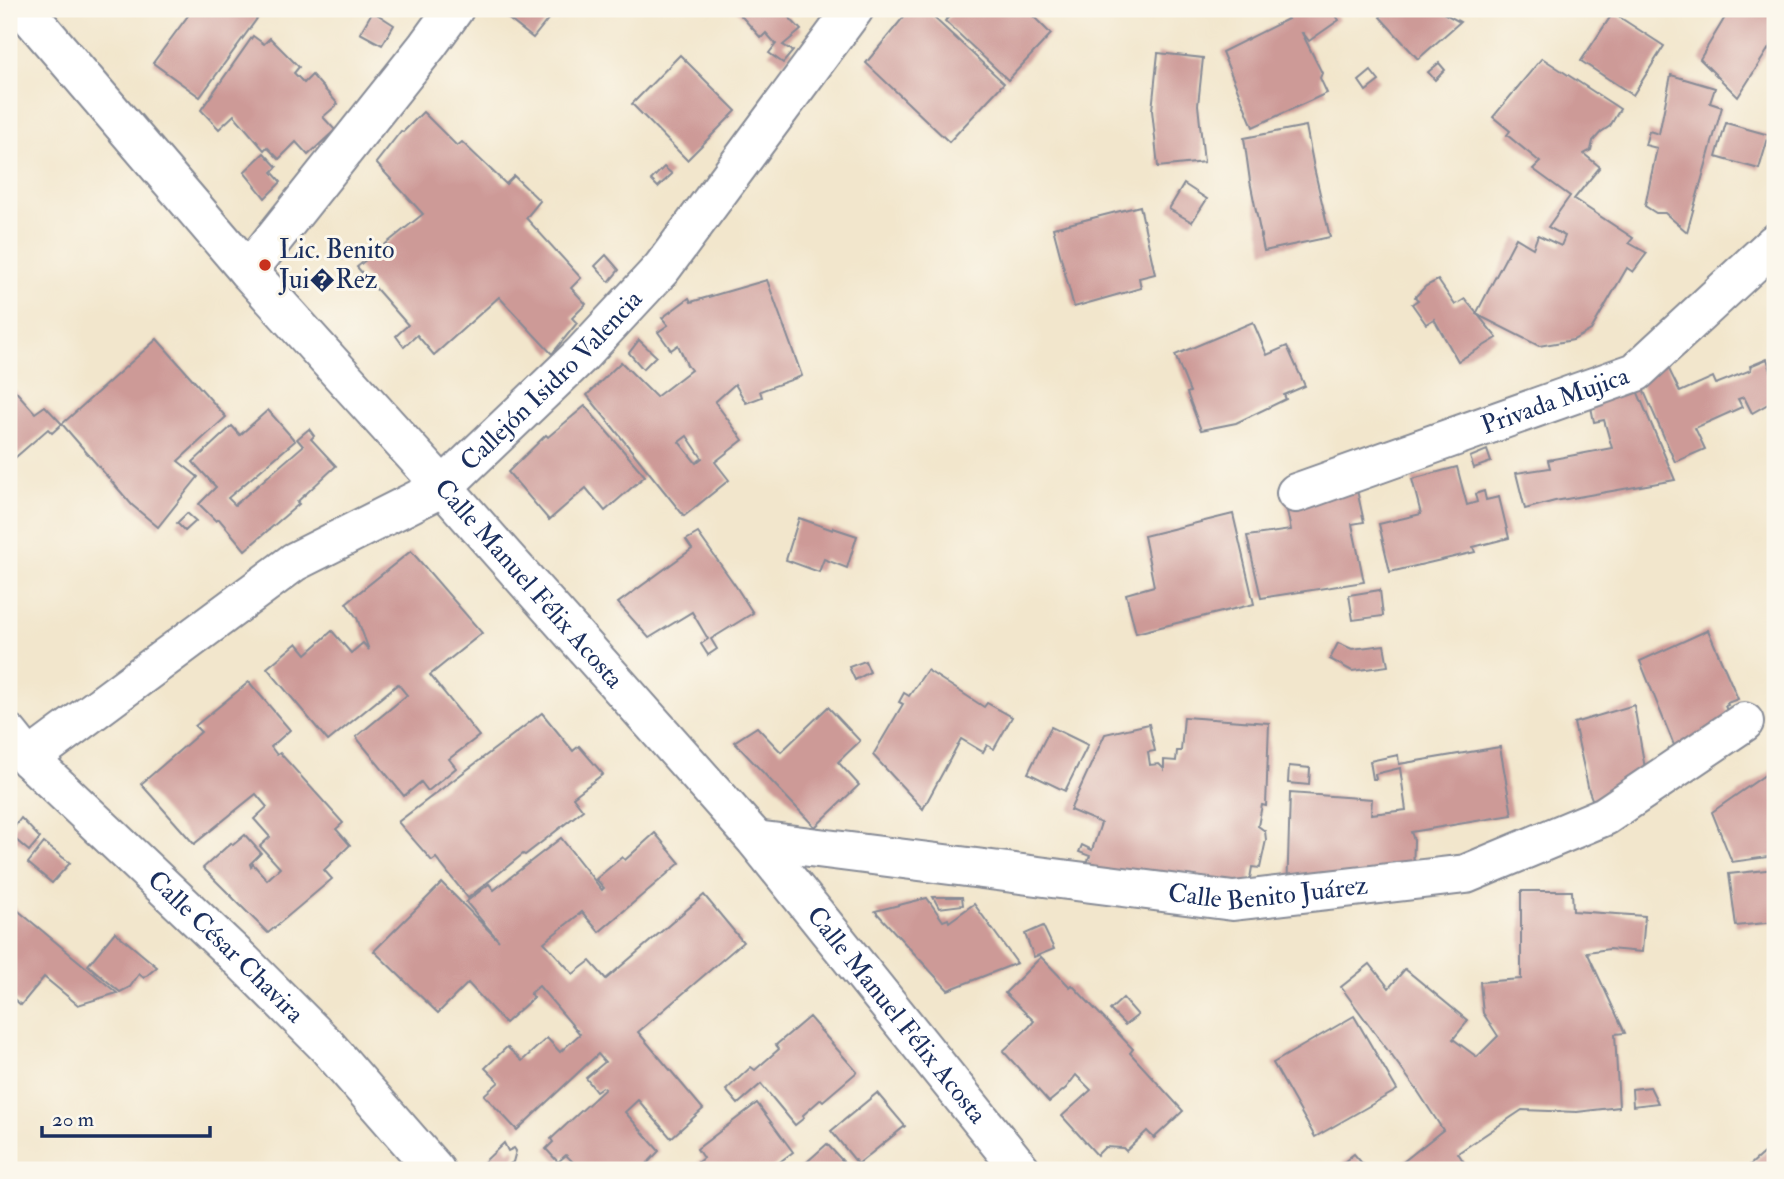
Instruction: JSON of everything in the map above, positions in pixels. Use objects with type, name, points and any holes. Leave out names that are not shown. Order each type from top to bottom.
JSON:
[{"type":"street","name":"Calle Manuel Félix Acosta","points":[[24,9],[248,271],[756,840],[1021,1170]]},
{"type":"street","points":[[248,271],[454,9]]},
{"type":"street","name":"Callejón Isidro Valencia","points":[[19,747],[294,562],[443,487],[581,355],[662,268],[854,9]]},
{"type":"street","name":"Privada Mujica","points":[[1296,493],[1636,372],[1775,243]]},
{"type":"street","name":"Calle Benito Juárez","points":[[756,840],[1233,901],[1465,874],[1605,816],[1744,722]]},
{"type":"street","name":"Calle César Chavira","points":[[19,747],[326,1045],[435,1170]]},
{"type":"building","points":[[193,9],[264,9],[200,97],[153,63]]},
{"type":"building","points":[[374,9],[382,9],[377,14],[394,25],[382,45],[360,33]]},
{"type":"building","points":[[496,9],[538,9],[549,18],[533,38]]},
{"type":"building","points":[[735,9],[781,9],[801,30],[783,45],[793,51],[783,63],[769,53],[776,44],[766,33],[761,38]]},
{"type":"building","points":[[910,9],[937,9],[931,15],[1004,83],[949,142],[866,63]]},
{"type":"building","points":[[956,9],[1026,9],[1051,34],[1008,80],[945,21]]},
{"type":"building","points":[[1281,9],[1331,9],[1339,20],[1309,41],[1302,33],[1322,73],[1320,78],[1327,93],[1253,127],[1222,52],[1288,19]]},
{"type":"building","points":[[1390,9],[1436,9],[1460,22],[1418,59],[1380,17]]},
{"type":"building","points":[[1730,9],[1775,9],[1775,41],[1738,97],[1700,59]]},
{"type":"building","points":[[1613,13],[1664,46],[1633,95],[1581,61]]},
{"type":"building","points":[[253,36],[264,44],[270,38],[299,67],[294,73],[304,83],[312,75],[338,104],[323,117],[335,130],[308,155],[296,142],[279,159],[267,147],[264,150],[234,115],[219,129],[201,110]]},
{"type":"building","points":[[1158,53],[1203,58],[1198,105],[1204,162],[1158,167],[1152,110]]},
{"type":"building","points":[[680,55],[736,111],[687,160],[632,104]]},
{"type":"building","points":[[1542,58],[1620,109],[1610,126],[1593,141],[1591,150],[1584,154],[1600,167],[1574,199],[1633,238],[1629,243],[1647,253],[1633,272],[1627,268],[1591,330],[1573,340],[1539,346],[1476,314],[1516,238],[1533,248],[1538,235],[1561,246],[1565,236],[1548,227],[1570,196],[1533,169],[1540,162],[1507,135],[1510,131],[1493,117]]},
{"type":"building","points":[[1439,63],[1445,70],[1435,80],[1428,72]]},
{"type":"building","points":[[1371,71],[1379,81],[1366,91],[1359,81]]},
{"type":"building","points":[[1671,75],[1715,88],[1710,103],[1722,107],[1687,232],[1665,213],[1656,213],[1645,206],[1657,148],[1645,145],[1649,131],[1659,134]]},
{"type":"building","points":[[423,112],[457,146],[462,142],[506,184],[514,176],[540,201],[526,218],[581,278],[571,288],[586,304],[572,318],[577,323],[552,354],[499,297],[434,355],[417,335],[404,347],[396,336],[408,325],[357,267],[423,214],[376,163],[401,131]]},
{"type":"building","points":[[1726,123],[1769,135],[1759,169],[1716,157]]},
{"type":"building","points":[[1306,126],[1330,237],[1264,251],[1244,138]]},
{"type":"building","points":[[264,153],[277,167],[272,172],[281,182],[265,198],[244,172]]},
{"type":"building","points":[[664,167],[672,174],[658,187],[651,180]]},
{"type":"building","points":[[1184,184],[1207,199],[1192,222],[1169,209]]},
{"type":"building","points":[[1140,206],[1155,274],[1139,278],[1141,288],[1074,307],[1053,228]]},
{"type":"building","points":[[606,255],[619,270],[609,282],[595,266]]},
{"type":"building","points":[[767,280],[802,376],[760,391],[762,397],[746,403],[735,384],[715,402],[743,440],[715,462],[729,480],[684,516],[587,395],[621,362],[656,397],[691,370],[678,345],[671,350],[658,332],[668,325],[662,318],[689,298],[691,302]],"holes":[[[687,436],[702,458],[696,463],[679,442]]]},
{"type":"building","points":[[1438,280],[1455,305],[1465,299],[1497,338],[1458,361],[1434,319],[1426,324],[1412,304],[1418,300],[1415,297],[1426,286]]},
{"type":"building","points":[[1253,322],[1267,355],[1287,346],[1305,386],[1284,395],[1286,399],[1236,423],[1201,430],[1175,355]]},
{"type":"building","points":[[157,339],[226,417],[178,461],[198,477],[158,527],[132,505],[62,424]]},
{"type":"building","points":[[639,340],[656,356],[643,369],[629,353]]},
{"type":"building","points":[[1662,355],[1680,392],[1713,377],[1716,384],[1751,370],[1750,366],[1767,359],[1775,382],[1775,400],[1752,413],[1744,397],[1738,399],[1742,407],[1695,428],[1705,449],[1675,462],[1635,371]]},
{"type":"building","points":[[1630,374],[1675,480],[1555,501],[1525,509],[1516,473],[1550,468],[1548,460],[1612,448],[1604,420],[1594,422],[1591,407]]},
{"type":"building","points":[[12,387],[35,413],[45,406],[62,424],[52,433],[48,429],[9,463],[9,390]]},
{"type":"building","points":[[585,406],[645,476],[605,511],[586,488],[549,520],[508,472],[546,435],[548,437]]},
{"type":"building","points":[[268,410],[295,441],[228,498],[235,505],[303,446],[297,439],[309,429],[314,436],[311,439],[336,466],[297,502],[299,504],[245,550],[219,519],[216,521],[199,504],[216,487],[193,462],[232,426],[240,435]]},
{"type":"building","points":[[1487,450],[1491,462],[1474,468],[1470,457]]},
{"type":"building","points":[[1457,467],[1467,505],[1477,502],[1475,494],[1484,491],[1486,500],[1499,497],[1509,538],[1473,547],[1475,552],[1390,572],[1379,524],[1421,514],[1412,479]]},
{"type":"building","points":[[1353,472],[1364,522],[1352,524],[1364,582],[1261,598],[1247,536],[1291,530],[1284,497]]},
{"type":"building","points":[[187,513],[196,521],[185,531],[177,523]]},
{"type":"building","points":[[1233,514],[1254,604],[1136,633],[1126,594],[1154,586],[1144,536]]},
{"type":"building","points":[[799,518],[857,536],[847,568],[824,559],[819,572],[786,560]]},
{"type":"building","points":[[698,533],[753,613],[711,639],[717,649],[708,655],[701,644],[708,639],[692,612],[649,638],[618,603],[692,549],[686,540]]},
{"type":"building","points":[[411,551],[482,633],[430,675],[479,736],[449,759],[456,768],[428,791],[421,782],[404,796],[356,737],[407,695],[398,684],[328,741],[267,668],[297,643],[306,654],[332,631],[351,653],[363,643],[369,650],[357,618],[346,603]]},
{"type":"building","points":[[1380,590],[1383,616],[1353,620],[1349,595]]},
{"type":"building","points":[[1708,630],[1738,699],[1725,706],[1736,730],[1678,755],[1640,661]]},
{"type":"building","points":[[1338,643],[1352,649],[1384,645],[1388,666],[1352,671],[1330,659]]},
{"type":"building","points":[[865,661],[870,672],[855,680],[849,667]]},
{"type":"building","points":[[927,670],[984,707],[987,703],[1012,717],[994,749],[987,745],[983,752],[961,739],[923,809],[873,755],[903,704],[899,702],[904,693],[909,696]]},
{"type":"building","points":[[249,682],[290,730],[271,747],[277,755],[280,753],[343,823],[336,829],[350,845],[324,870],[332,879],[268,933],[203,868],[231,843],[233,845],[245,835],[261,853],[250,864],[251,867],[253,864],[267,880],[280,868],[260,846],[270,837],[254,819],[267,807],[256,794],[194,844],[141,784],[201,732],[195,726]]},
{"type":"building","points":[[1634,705],[1646,774],[1598,815],[1589,791],[1574,723]]},
{"type":"building","points":[[828,707],[860,741],[838,762],[859,785],[815,827],[734,742],[757,727],[781,752]]},
{"type":"building","points":[[542,713],[573,751],[579,746],[603,774],[573,797],[583,810],[468,898],[436,858],[432,861],[398,822]]},
{"type":"building","points":[[1184,717],[1269,723],[1266,806],[1262,805],[1258,826],[1265,831],[1266,840],[1260,868],[1252,867],[1247,896],[1084,870],[1090,856],[1079,852],[1082,845],[1092,850],[1101,823],[1070,810],[1105,734],[1149,724],[1155,751],[1148,752],[1150,765],[1159,764],[1164,769],[1164,760],[1176,761],[1177,751],[1181,751]]},
{"type":"building","points":[[1051,727],[1088,745],[1065,791],[1028,773]]},
{"type":"building","points":[[1500,747],[1512,815],[1411,832],[1414,840],[1413,875],[1287,896],[1290,793],[1372,799],[1371,814],[1406,810],[1400,768],[1375,774],[1376,779],[1373,779],[1370,761],[1398,755],[1399,764]]},
{"type":"building","points":[[1289,766],[1310,768],[1309,785],[1288,783]]},
{"type":"building","points":[[1775,768],[1775,856],[1732,862],[1712,812]]},
{"type":"building","points":[[21,818],[40,838],[29,851],[9,834]]},
{"type":"building","points":[[655,833],[680,863],[599,932],[582,912],[544,942],[573,974],[590,961],[606,979],[704,895],[743,942],[638,1032],[703,1109],[671,1138],[638,1100],[625,1112],[659,1151],[641,1170],[581,1170],[566,1155],[558,1162],[546,1149],[553,1142],[551,1139],[605,1089],[602,1087],[596,1091],[586,1078],[605,1062],[598,1054],[517,1130],[484,1095],[499,1082],[485,1068],[507,1047],[522,1061],[547,1038],[560,1052],[580,1034],[539,986],[530,994],[534,997],[505,1023],[468,983],[438,1013],[374,951],[442,883],[499,941],[466,902],[489,884],[494,890],[561,838],[602,890],[604,888],[596,879],[622,857],[625,860]]},
{"type":"building","points":[[44,843],[70,863],[52,883],[28,863]]},
{"type":"building","points":[[1775,869],[1775,922],[1736,926],[1729,874]]},
{"type":"building","points":[[1521,891],[1572,891],[1573,911],[1645,916],[1642,952],[1609,949],[1587,952],[1625,1033],[1615,1034],[1619,1107],[1577,1112],[1522,1110],[1458,1153],[1469,1170],[1393,1170],[1443,1130],[1341,987],[1370,964],[1389,988],[1405,969],[1468,1021],[1453,1039],[1477,1057],[1498,1036],[1483,1013],[1480,982],[1521,979]]},
{"type":"building","points":[[933,897],[962,897],[963,905],[939,908]]},
{"type":"building","points":[[927,898],[943,921],[948,919],[949,922],[974,904],[1017,963],[948,990],[875,911]]},
{"type":"building","points":[[9,903],[117,993],[78,1005],[44,977],[21,1005],[9,995]]},
{"type":"building","points":[[1043,926],[1054,949],[1034,957],[1025,934]]},
{"type":"building","points":[[115,932],[157,967],[144,978],[139,974],[130,987],[120,992],[88,965]]},
{"type":"building","points":[[1041,957],[1070,987],[1072,985],[1133,1049],[1130,1053],[1183,1111],[1154,1138],[1147,1131],[1126,1151],[1123,1148],[1105,1147],[1097,1155],[1062,1116],[1091,1090],[1076,1075],[1066,1088],[1049,1102],[1003,1051],[1034,1021],[1005,993]]},
{"type":"building","points":[[1123,998],[1138,1015],[1125,1025],[1110,1010]]},
{"type":"building","points":[[1354,1016],[1397,1090],[1315,1137],[1273,1063]]},
{"type":"building","points":[[809,1017],[857,1072],[823,1101],[821,1099],[795,1125],[761,1084],[738,1104],[726,1090],[751,1067],[755,1070],[779,1049],[776,1045]]},
{"type":"building","points":[[1650,1087],[1658,1103],[1633,1106],[1632,1089]]},
{"type":"building","points":[[877,1093],[905,1126],[858,1164],[831,1131]]},
{"type":"building","points":[[757,1103],[793,1152],[769,1170],[704,1170],[698,1162],[703,1158],[697,1149]]},
{"type":"building","points":[[504,1143],[508,1151],[514,1148],[516,1151],[513,1162],[500,1170],[489,1170],[483,1163]]},
{"type":"building","points":[[1775,1143],[1775,1170],[1752,1170],[1749,1166]]},
{"type":"building","points":[[827,1144],[851,1170],[798,1170]]},
{"type":"building","points":[[1354,1154],[1368,1170],[1334,1170]]},
{"type":"place","name":"Lic. Benito Jui�Rez","points":[[265,265]]}]
